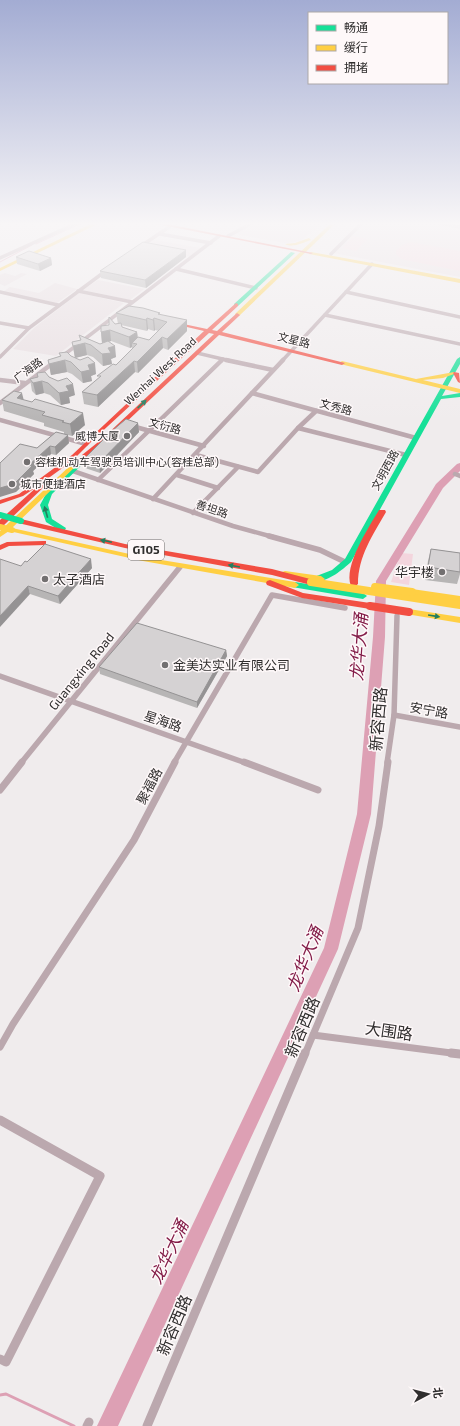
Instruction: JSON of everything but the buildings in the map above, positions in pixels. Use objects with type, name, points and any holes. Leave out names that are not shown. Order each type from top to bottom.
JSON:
[{"type":"main road","name":"Wenhai West Road","points":[[0,535],[72,466],[104,440],[197,353],[214,331],[255,289]]},
{"type":"main road","name":"Wenhai West Road","points":[[0,526],[86,444],[214,331],[259,289]]},
{"type":"main road","points":[[127,306],[138,312]]},
{"type":"main road","name":"文星路","points":[[167,319],[460,390]]},
{"type":"main road","name":"文明西路","points":[[314,580],[332,575],[345,562],[364,533],[416,438],[457,373],[460,359]]},
{"type":"main road","points":[[418,380],[457,373]]},
{"type":"main road","points":[[418,380],[430,387],[440,398],[460,395]]},
{"type":"main road","name":"文明西路","points":[[354,584],[352,576],[355,563],[440,398]]},
{"type":"main road","points":[[75,535],[49,520],[44,505],[49,493],[88,458],[104,440]]},
{"type":"main road","points":[[0,502],[12,500],[28,490],[63,462],[74,456]]},
{"type":"main road","name":"G105","points":[[0,515],[75,535],[182,557],[460,604]]},
{"type":"main road","points":[[0,526],[66,544],[180,568],[270,583],[460,610]]},
{"type":"main road","points":[[0,548],[7,544],[66,544]]},
{"type":"main road","points":[[314,580],[460,599]]},
{"type":"main road","points":[[270,583],[302,595],[460,620]]},
{"type":"street","points":[[0,357],[29,328],[81,289]]},
{"type":"street","name":"广海路","points":[[0,403],[150,289]]},
{"type":"street","points":[[153,499],[196,455],[349,289]]},
{"type":"street","points":[[78,291],[127,306]]},
{"type":"street","points":[[0,292],[58,305]]},
{"type":"street","points":[[346,292],[460,318]]},
{"type":"street","points":[[325,315],[460,344]]},
{"type":"street","points":[[0,323],[29,328]]},
{"type":"street","points":[[197,353],[273,370]]},
{"type":"street","points":[[98,480],[223,359]]},
{"type":"street","points":[[0,380],[25,384]]},
{"type":"street","name":"文秀路","points":[[252,393],[416,438]]},
{"type":"street","points":[[196,455],[258,472],[298,428],[316,411]]},
{"type":"street","points":[[0,420],[86,444]]},
{"type":"street","name":"文衍路","points":[[121,423],[204,446]]},
{"type":"street","points":[[298,428],[406,455]]},
{"type":"street","points":[[193,513],[238,467]]},
{"type":"street","name":"善坦路","points":[[73,471],[233,526],[320,550],[345,562]]},
{"type":"street","points":[[177,475],[218,488]]},
{"type":"street","name":"Guangxing Road","points":[[0,790],[180,568]]},
{"type":"street","name":"聚福路","points":[[0,1047],[13,1024],[134,840],[186,741],[272,596],[345,608]]},
{"type":"street","name":"新容西路","points":[[147,1426],[358,928],[379,826],[394,715],[397,616]]},
{"type":"street","name":"星海路","points":[[0,676],[186,741],[318,790]]},
{"type":"street","name":"安宁路","points":[[394,715],[460,727]]},
{"type":"street","name":"大围路","points":[[313,1035],[460,1054]]},
{"type":"street","points":[[0,1120],[47,1144],[100,1176],[3,1360]]},
{"type":"shaded area","points":[[8,289],[17,289],[39,293],[46,289],[77,289],[57,303],[3,292]]},
{"type":"shaded area","points":[[85,289],[144,289],[130,300],[83,290]]},
{"type":"shaded area","points":[[79,293],[124,303],[56,356],[13,349],[34,328]]},
{"type":"shaded area","points":[[401,553],[413,554],[409,585],[391,582]]},
{"type":"waterway","name":"龙华大涌","points":[[107,1426],[331,949],[364,814],[379,637],[381,581],[439,486],[460,466]]},
{"type":"waterway","points":[[0,1395],[6,1394],[74,1426]]},
{"type":"traffic: fast","points":[[236,305],[254,289]]},
{"type":"traffic: fast","points":[[317,579],[335,572],[348,560],[460,359]]},
{"type":"traffic: fast","points":[[443,398],[460,395]]},
{"type":"traffic: fast","points":[[62,528],[49,520],[44,505],[49,493],[94,450]]},
{"type":"traffic: fast","points":[[0,515],[21,521]]},
{"type":"traffic: fast","points":[[295,585],[363,596]]},
{"type":"traffic: slow","points":[[237,315],[265,289]]},
{"type":"traffic: slow","points":[[342,363],[460,391]]},
{"type":"traffic: slow","points":[[419,379],[443,376],[452,373]]},
{"type":"traffic: slow","points":[[0,535],[75,464]]},
{"type":"traffic: slow","points":[[0,527],[12,530]]},
{"type":"traffic: slow","points":[[12,530],[143,559],[295,585]]},
{"type":"traffic: slow","points":[[285,574],[321,579]]},
{"type":"traffic: slow","points":[[311,582],[460,605]]},
{"type":"traffic: slow","points":[[375,587],[412,592]]},
{"type":"traffic: slow","points":[[412,592],[460,599]]},
{"type":"traffic: slow","points":[[409,612],[460,620]]},
{"type":"traffic: jam","points":[[68,462],[236,305]]},
{"type":"traffic: jam","points":[[84,456],[104,440],[237,315]]},
{"type":"traffic: jam","points":[[176,323],[342,363]]},
{"type":"traffic: jam","points":[[456,373],[460,381]]},
{"type":"traffic: jam","points":[[0,502],[21,495],[74,456]]},
{"type":"traffic: jam","points":[[0,524],[44,484]]},
{"type":"traffic: jam","points":[[354,584],[354,574],[359,555],[382,512]]},
{"type":"traffic: jam","points":[[21,521],[125,546],[272,572],[311,582]]},
{"type":"traffic: jam","points":[[0,548],[7,544],[43,543]]},
{"type":"traffic: jam","points":[[270,583],[302,595],[370,606]]},
{"type":"traffic: jam","points":[[370,606],[409,612]]},
{"type":"place","name":"威博大厦","points":[[127,436]]},
{"type":"place","name":"容桂机动车驾驶员培训中心(容桂总部)","points":[[27,462]]},
{"type":"place","name":"城市便捷酒店","points":[[12,484]]},
{"type":"place","name":"华宇楼","points":[[442,572]]},
{"type":"place","name":"太子酒店","points":[[45,579]]},
{"type":"place","name":"金美达实业有限公司","points":[[165,665]]}]
